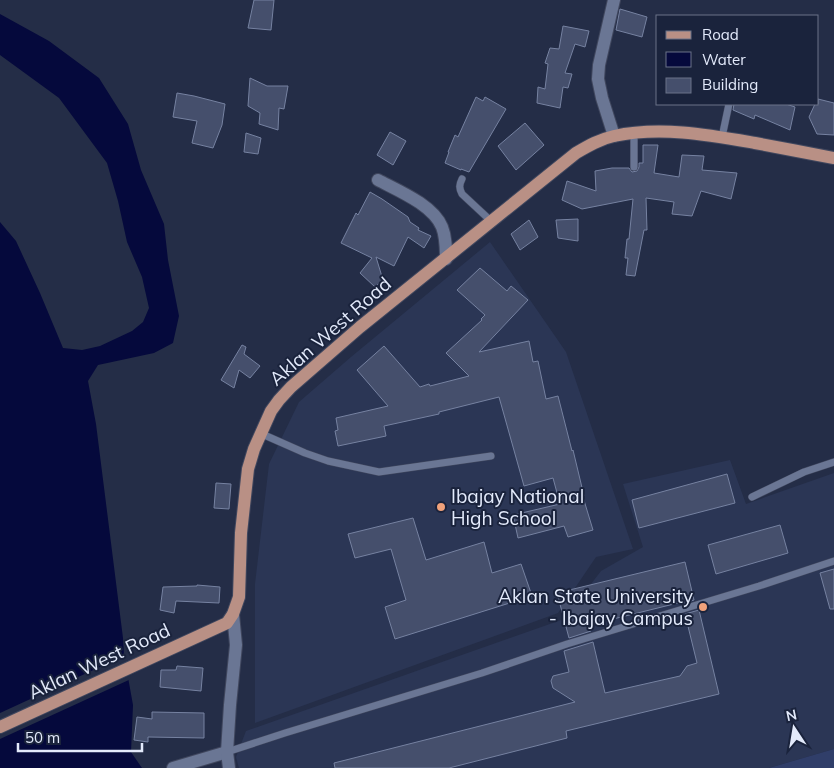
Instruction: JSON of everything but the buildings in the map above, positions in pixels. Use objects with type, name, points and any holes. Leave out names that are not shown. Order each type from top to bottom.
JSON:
[{"type":"main road","name":"Aklan West Road","points":[[0,727],[227,623],[233,614],[239,597],[241,533],[248,469],[254,449],[279,400],[291,387],[360,327],[576,153],[595,142],[614,136],[647,131],[682,132],[722,137],[834,158]]},
{"type":"street","points":[[614,0],[599,64],[598,78],[614,136]]},
{"type":"street","points":[[378,180],[414,199],[434,214],[442,228],[446,242],[446,259]]},
{"type":"street","points":[[229,768],[227,752],[236,645],[233,614]]},
{"type":"street","points":[[173,768],[227,752]]},
{"type":"lane","points":[[722,137],[730,105]]},
{"type":"lane","points":[[634,133],[634,167]]},
{"type":"lane","points":[[462,179],[460,190],[462,194],[491,221]]},
{"type":"lane","points":[[262,434],[328,462],[379,472],[491,456]]},
{"type":"lane","points":[[752,497],[804,472],[834,462]]},
{"type":"lane","points":[[227,752],[834,561]]},
{"type":"shaded area","name":"Ibajay National High School","points":[[490,242],[566,352],[633,549],[596,557],[558,613],[255,723],[255,584],[269,464],[299,402]]},
{"type":"shaded area","name":"Aklan State University - Ibajay Campus","points":[[730,460],[746,504],[834,473],[834,749],[769,768],[239,768],[236,757],[246,731],[564,619],[601,571],[643,547],[623,484]]},
{"type":"shaded area","points":[[834,749],[834,768],[769,768]]},
{"type":"water","points":[[0,14],[49,41],[99,78],[128,124],[141,170],[164,224],[168,260],[179,316],[173,343],[154,353],[98,365],[88,381],[96,424],[124,655],[133,705],[131,752],[142,768],[0,768],[0,222],[16,241],[63,348],[82,350],[100,346],[132,331],[143,322],[149,308],[142,277],[127,242],[107,163],[59,98],[0,55]]},
{"type":"pier","points":[[126,655],[131,679],[0,739],[0,713]]},
{"type":"place","name":"Ibajay National High School","points":[[441,507]]},
{"type":"place","name":"Aklan State University - Ibajay Campus","points":[[703,607]]}]
